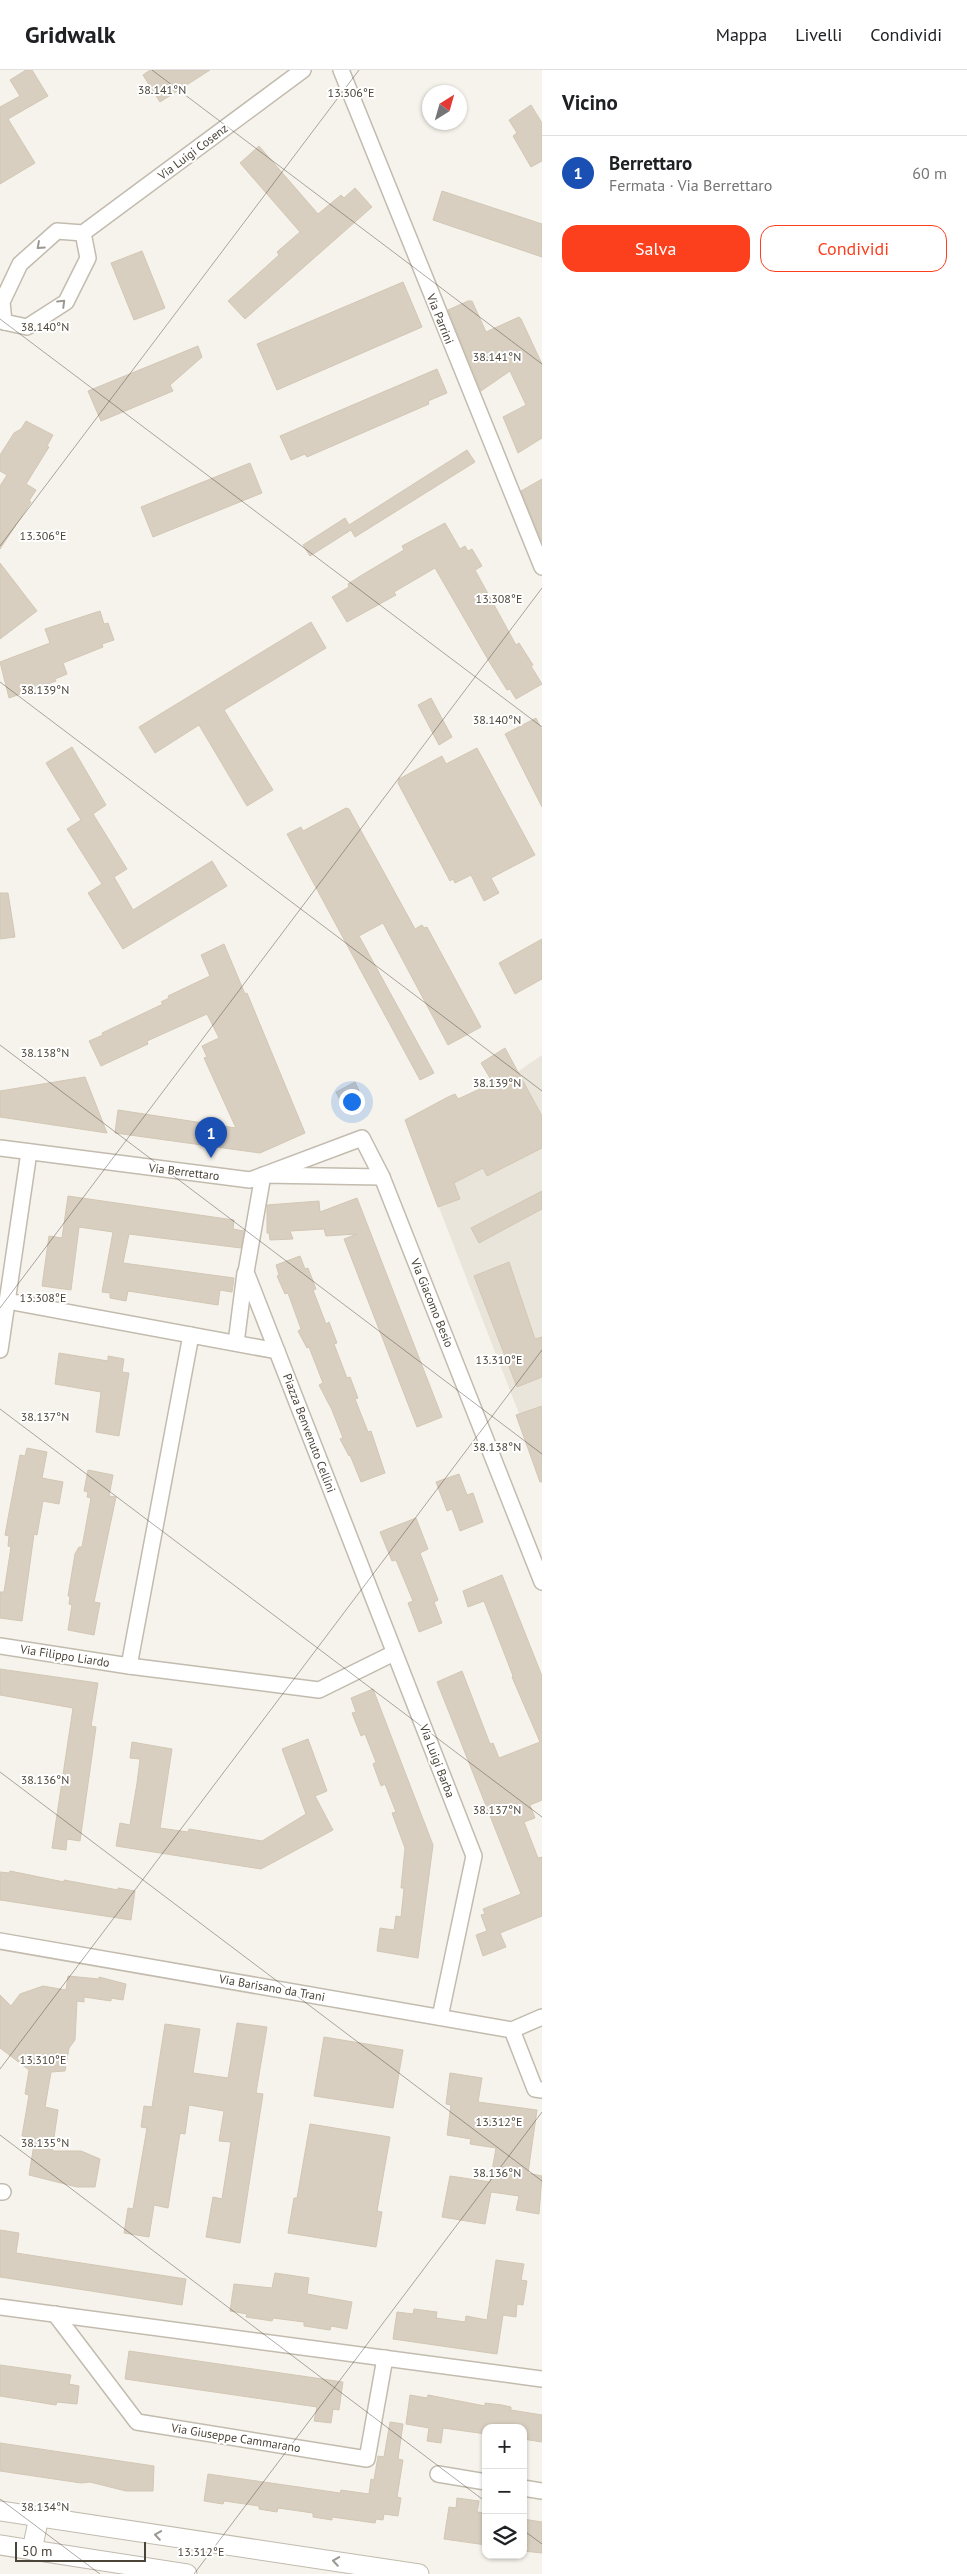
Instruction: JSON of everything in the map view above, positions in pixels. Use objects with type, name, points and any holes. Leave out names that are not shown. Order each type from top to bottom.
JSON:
[{"type":"street","name":"Via Luigi Cosenz","points":[[83,234],[303,70]]},
{"type":"street","name":"Via Parrini","points":[[341,70],[483,426],[542,567]]},
{"type":"street","points":[[57,231],[83,234],[88,258],[66,302],[27,327],[2,324],[2,302],[20,264],[57,231]]},
{"type":"street","name":"Via Berrettaro","points":[[0,1148],[250,1180],[362,1138]]},
{"type":"street","name":"Via Giacomo Besio","points":[[362,1138],[382,1176],[542,1582]]},
{"type":"street","points":[[0,1350],[29,1152]]},
{"type":"street","points":[[236,1343],[246,1272],[264,1175],[382,1176]]},
{"type":"street","name":"Piazza Benvenuto Cellini","points":[[246,1272],[394,1653]]},
{"type":"street","points":[[7,1301],[277,1351]]},
{"type":"street","points":[[191,1335],[129,1666],[319,1690],[394,1653]]},
{"type":"street","name":"Via Filippo Liardo","points":[[0,1646],[129,1666]]},
{"type":"street","name":"Via Luigi Barba","points":[[394,1653],[474,1856],[440,2017]]},
{"type":"street","name":"Via Barisano da Trani","points":[[0,1942],[512,2030]]},
{"type":"street","points":[[542,2017],[512,2030],[535,2089],[542,2090]]},
{"type":"street","points":[[0,2307],[542,2379]]},
{"type":"street","name":"Via Giuseppe Cammarano","points":[[55,2314],[137,2422],[367,2459],[385,2358]]},
{"type":"street","points":[[438,2474],[482,2481]]},
{"type":"street","points":[[527,2489],[542,2491]]},
{"type":"street","points":[[0,2511],[419,2574]]},
{"type":"street","points":[[32,2550],[39,2517]]},
{"type":"street","points":[[0,2545],[187,2574]]},
{"type":"shaded area","points":[[542,1055],[542,1473],[414,1143]]},
{"type":"building","points":[[26,70],[32,70],[48,96],[8,119],[35,163],[0,184],[0,107],[20,96],[10,80]]},
{"type":"building","points":[[150,70],[210,70],[160,102],[143,75]]},
{"type":"building","points":[[531,105],[542,123],[542,161],[531,167],[513,136],[517,133],[509,120]]},
{"type":"building","points":[[259,146],[318,214],[341,195],[344,198],[355,188],[372,207],[245,319],[228,301],[279,255],[277,252],[300,232],[240,163]]},
{"type":"building","points":[[442,191],[542,224],[542,257],[433,220]]},
{"type":"building","points":[[142,251],[165,308],[134,320],[111,263]]},
{"type":"building","points":[[403,282],[422,327],[277,390],[257,344]]},
{"type":"building","points":[[472,301],[486,332],[519,317],[542,364],[542,438],[518,453],[503,417],[526,405],[510,371],[481,391],[448,310]]},
{"type":"building","points":[[198,346],[202,357],[170,385],[173,391],[101,421],[88,391]]},
{"type":"building","points":[[437,369],[447,393],[428,401],[429,404],[307,457],[305,454],[291,460],[280,436]]},
{"type":"building","points":[[26,421],[53,435],[47,446],[49,447],[26,484],[36,490],[29,501],[31,502],[0,549],[0,486],[7,475],[0,471],[0,455],[14,433],[21,429]]},
{"type":"building","points":[[467,450],[475,462],[355,537],[351,530],[310,556],[303,545],[345,518],[349,525]]},
{"type":"building","points":[[250,463],[262,493],[153,537],[141,507]]},
{"type":"building","points":[[542,479],[542,542],[521,491]]},
{"type":"building","points":[[445,523],[460,549],[465,546],[468,551],[472,549],[482,566],[475,570],[516,645],[519,643],[542,684],[516,699],[510,689],[507,690],[490,663],[435,568],[394,592],[396,595],[347,622],[332,597],[349,587],[348,584],[404,550],[402,546]]},
{"type":"building","points":[[0,563],[37,611],[0,639]]},
{"type":"building","points":[[100,611],[104,624],[108,623],[114,640],[102,644],[103,647],[63,663],[67,674],[55,679],[56,681],[9,698],[0,662],[50,643],[45,629]]},
{"type":"building","points":[[311,622],[326,648],[224,710],[273,790],[247,806],[199,725],[155,753],[139,727]]},
{"type":"building","points":[[431,698],[452,737],[439,745],[418,705]]},
{"type":"building","points":[[536,718],[542,730],[542,807],[505,734]]},
{"type":"building","points":[[72,747],[106,805],[93,814],[127,869],[114,877],[133,910],[212,861],[227,886],[123,949],[88,893],[102,884],[67,829],[81,820],[46,763]]},
{"type":"building","points":[[477,748],[535,855],[491,878],[499,893],[484,901],[471,875],[455,883],[453,879],[450,881],[398,783],[399,779],[442,756],[446,764]]},
{"type":"building","points":[[346,808],[349,809],[415,929],[422,925],[424,928],[427,927],[481,1027],[448,1045],[383,923],[359,936],[434,1073],[420,1080],[287,834],[301,827],[303,831]]},
{"type":"building","points":[[0,893],[8,893],[15,937],[0,939]]},
{"type":"building","points":[[542,939],[542,979],[515,994],[499,963]]},
{"type":"building","points":[[224,944],[245,994],[247,993],[305,1133],[260,1153],[115,1133],[118,1110],[236,1128],[204,1058],[207,1057],[202,1046],[219,1038],[207,1014],[147,1041],[148,1044],[101,1066],[89,1041],[163,1004],[161,1002],[169,998],[168,996],[210,976],[201,955]]},
{"type":"building","points":[[505,1048],[542,1116],[542,1148],[487,1176],[483,1168],[454,1183],[460,1199],[438,1207],[405,1120],[455,1094],[458,1099],[493,1083],[481,1063]]},
{"type":"building","points":[[85,1077],[107,1133],[0,1117],[0,1091]]},
{"type":"building","points":[[355,1082],[362,1097],[343,1106],[336,1092]]},
{"type":"building","points":[[542,1191],[542,1209],[479,1243],[471,1228]]},
{"type":"building","points":[[68,1196],[234,1220],[233,1229],[244,1231],[241,1248],[129,1234],[123,1263],[234,1278],[232,1292],[220,1290],[218,1305],[128,1291],[126,1301],[110,1298],[110,1293],[102,1292],[113,1232],[79,1227],[71,1290],[42,1286],[49,1236],[62,1238]]},
{"type":"building","points":[[357,1198],[442,1417],[417,1427],[344,1239],[357,1234],[326,1236],[324,1229],[290,1231],[293,1239],[270,1240],[269,1233],[267,1233],[267,1205],[319,1201],[320,1212]]},
{"type":"building","points":[[300,1256],[305,1269],[308,1268],[316,1289],[313,1290],[326,1324],[329,1322],[337,1343],[334,1344],[347,1378],[350,1377],[358,1398],[355,1399],[368,1432],[371,1431],[385,1473],[361,1482],[350,1455],[340,1439],[343,1438],[332,1410],[319,1385],[323,1383],[309,1347],[307,1348],[298,1331],[301,1329],[288,1293],[285,1294],[277,1276],[279,1275],[276,1265]]},
{"type":"building","points":[[509,1262],[535,1339],[542,1337],[542,1377],[517,1387],[474,1276]]},
{"type":"building","points":[[59,1353],[108,1361],[108,1356],[124,1359],[122,1372],[129,1373],[119,1436],[96,1432],[101,1392],[55,1384]]},
{"type":"building","points":[[542,1406],[542,1482],[540,1482],[516,1415]]},
{"type":"building","points":[[27,1448],[47,1452],[42,1478],[63,1482],[59,1504],[43,1501],[37,1535],[34,1534],[22,1621],[0,1618],[0,1592],[4,1592],[11,1547],[8,1546],[9,1536],[5,1535],[9,1513],[20,1455],[25,1456]]},
{"type":"building","points":[[88,1470],[113,1475],[109,1496],[116,1497],[94,1602],[100,1603],[94,1635],[68,1630],[72,1605],[69,1604],[70,1596],[68,1596],[75,1554],[79,1547],[82,1547],[91,1498],[87,1497],[88,1492],[84,1491]]},
{"type":"building","points":[[459,1474],[467,1495],[473,1493],[483,1522],[460,1531],[452,1509],[447,1511],[436,1482]]},
{"type":"building","points":[[416,1518],[428,1549],[420,1553],[438,1600],[434,1602],[442,1623],[419,1632],[408,1603],[413,1601],[396,1560],[392,1561],[380,1532]]},
{"type":"building","points":[[502,1575],[542,1676],[542,1800],[530,1805],[535,1818],[524,1822],[538,1858],[542,1857],[542,1916],[500,1933],[506,1947],[483,1956],[476,1935],[487,1931],[481,1915],[485,1914],[483,1909],[521,1894],[437,1682],[462,1671],[490,1744],[493,1743],[499,1758],[540,1742],[512,1677],[484,1601],[468,1607],[463,1591]]},
{"type":"building","points":[[0,1669],[98,1683],[91,1726],[96,1727],[80,1841],[67,1839],[66,1850],[52,1848],[73,1708],[0,1695]]},
{"type":"building","points":[[373,1689],[433,1845],[418,1958],[377,1951],[380,1928],[394,1930],[396,1916],[401,1917],[404,1888],[401,1888],[405,1848],[392,1813],[396,1812],[385,1784],[381,1786],[373,1764],[376,1762],[365,1734],[361,1736],[352,1713],[356,1712],[351,1698]]},
{"type":"building","points":[[308,1739],[327,1791],[315,1796],[333,1830],[261,1869],[116,1846],[120,1823],[130,1825],[137,1783],[140,1759],[130,1758],[132,1742],[172,1749],[160,1828],[188,1832],[189,1829],[262,1841],[306,1814],[282,1749]]},
{"type":"building","points":[[10,1871],[64,1882],[64,1880],[118,1890],[118,1888],[135,1891],[131,1920],[0,1900],[0,1872],[9,1873]]},
{"type":"building","points":[[68,1976],[99,1979],[99,1977],[126,1984],[123,2000],[111,1998],[111,2001],[84,1997],[84,2002],[77,2001],[75,2040],[69,2048],[65,2071],[51,2072],[45,2107],[58,2110],[52,2151],[81,2151],[100,2159],[95,2187],[77,2187],[29,2175],[35,2138],[22,2136],[29,2095],[25,2094],[29,2070],[0,2048],[0,1995],[11,2006],[20,1994],[43,1986],[66,1990]]},
{"type":"building","points":[[237,2023],[267,2027],[256,2093],[263,2094],[240,2243],[206,2237],[213,2197],[222,2199],[231,2142],[219,2141],[224,2111],[189,2105],[185,2134],[180,2133],[168,2208],[154,2205],[149,2237],[124,2233],[128,2208],[133,2209],[147,2128],[141,2127],[144,2106],[152,2107],[165,2024],[200,2029],[193,2073],[228,2078]]},
{"type":"building","points":[[324,2037],[403,2050],[393,2108],[314,2096]]},
{"type":"building","points":[[450,2073],[482,2078],[478,2102],[537,2110],[528,2173],[542,2176],[539,2214],[516,2210],[519,2196],[491,2192],[485,2224],[442,2217],[450,2176],[490,2182],[496,2148],[470,2144],[471,2139],[447,2135],[451,2105],[446,2104]]},
{"type":"building","points":[[310,2124],[390,2137],[377,2211],[382,2212],[376,2247],[288,2233],[294,2198],[297,2198]]},
{"type":"building","points":[[0,2230],[19,2233],[16,2253],[186,2279],[182,2305],[0,2277]]},
{"type":"building","points":[[496,2260],[524,2264],[521,2280],[527,2281],[523,2305],[517,2304],[516,2317],[503,2315],[497,2354],[393,2339],[397,2312],[413,2314],[414,2309],[437,2312],[436,2318],[465,2322],[466,2316],[487,2320]]},
{"type":"building","points":[[275,2273],[309,2278],[307,2294],[352,2302],[347,2329],[331,2326],[330,2330],[304,2326],[304,2322],[273,2318],[272,2321],[246,2317],[247,2314],[230,2311],[234,2284],[272,2288]]},
{"type":"building","points":[[129,2351],[343,2382],[339,2410],[333,2409],[331,2423],[314,2421],[317,2407],[125,2379]]},
{"type":"building","points":[[0,2365],[71,2375],[69,2384],[79,2386],[77,2404],[57,2402],[56,2405],[0,2396]]},
{"type":"building","points":[[410,2395],[427,2398],[428,2395],[485,2406],[485,2403],[502,2405],[511,2407],[511,2410],[542,2415],[542,2442],[527,2440],[527,2424],[482,2424],[482,2433],[443,2428],[441,2443],[427,2441],[429,2428],[406,2424]]},
{"type":"building","points":[[390,2422],[403,2424],[398,2459],[403,2460],[397,2497],[401,2498],[398,2516],[384,2514],[383,2520],[376,2519],[375,2523],[332,2517],[332,2520],[313,2517],[313,2513],[278,2508],[277,2512],[259,2509],[259,2506],[224,2501],[223,2504],[204,2501],[208,2474],[340,2493],[341,2490],[369,2494],[371,2479],[374,2480],[378,2456],[384,2457]]},
{"type":"building","points":[[0,2443],[154,2466],[153,2491],[126,2491],[90,2482],[81,2483],[0,2471]]},
{"type":"building","points":[[457,2498],[479,2501],[477,2512],[482,2513],[482,2544],[444,2539],[449,2507],[456,2508]]},
{"type":"building","points":[[527,2520],[542,2522],[542,2553],[527,2551]]},
{"type":"place","name":"Berrettaro","points":[[211,1158]]}]
